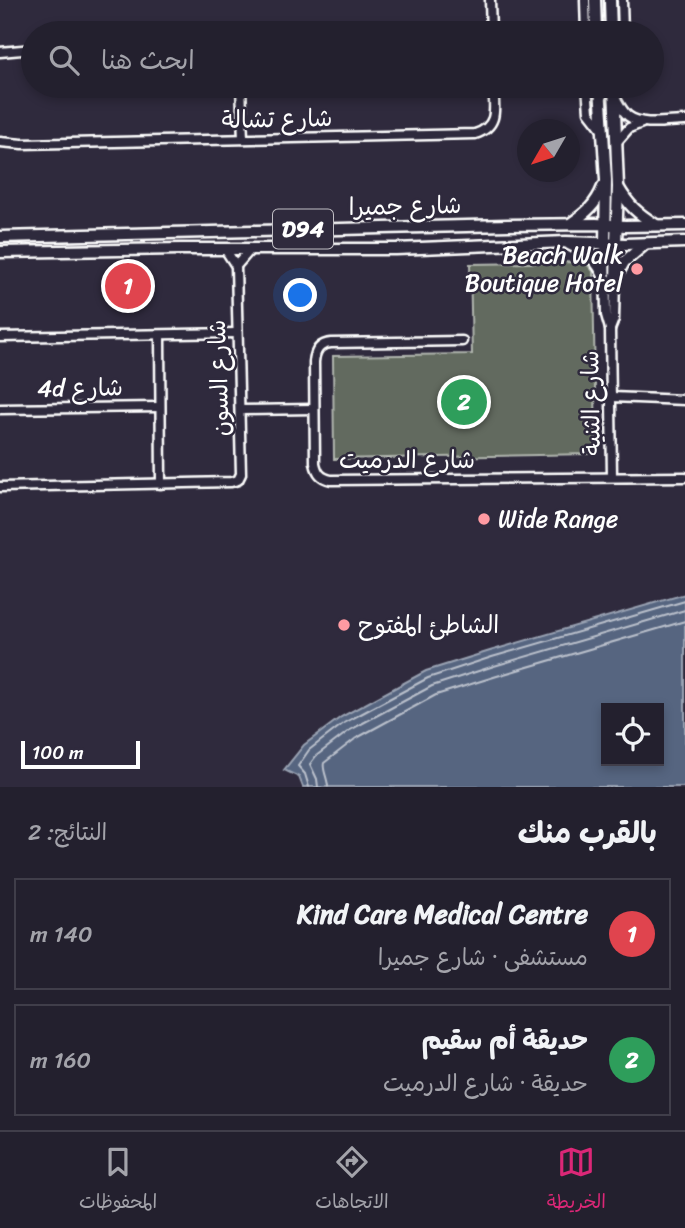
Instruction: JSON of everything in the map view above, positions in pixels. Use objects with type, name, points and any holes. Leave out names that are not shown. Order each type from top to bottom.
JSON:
[{"type":"main road","points":[[595,0],[596,21]]},
{"type":"main road","points":[[610,0],[611,21]]},
{"type":"main road","name":"شارع الثنية","points":[[601,98],[611,225]]},
{"type":"main road","name":"شارع الثنية","points":[[610,243],[618,187],[614,98]]},
{"type":"main road","points":[[569,224],[593,205],[606,180]]},
{"type":"main road","points":[[618,187],[633,209],[657,225]]},
{"type":"main road","name":"شارع جميرا","points":[[1,236],[569,224],[685,225]]},
{"type":"main road","points":[[566,242],[591,256],[610,279],[624,262],[645,244]]},
{"type":"main road","name":"شارع جميرا","points":[[0,252],[396,249],[566,242],[685,243]]},
{"type":"street","points":[[490,0],[491,21]]},
{"type":"street","points":[[585,0],[586,21]]},
{"type":"street","points":[[622,0],[623,21]]},
{"type":"street","points":[[0,49],[21,50]]},
{"type":"street","points":[[241,98],[243,139]]},
{"type":"street","name":"شارع تشالة","points":[[0,145],[475,134],[487,129],[492,122],[494,98]]},
{"type":"street","points":[[588,98],[589,111],[603,130]]},
{"type":"street","points":[[618,98],[626,114],[632,119],[645,122],[685,121]]},
{"type":"street","points":[[616,143],[629,128],[645,122]]},
{"type":"street","name":"شارع الثنية","points":[[610,243],[614,319],[610,329],[612,477]]},
{"type":"street","points":[[225,249],[236,266],[250,250]]},
{"type":"street","name":"شارع السون","points":[[161,484],[231,482],[238,480],[241,474],[236,266]]},
{"type":"street","points":[[0,337],[237,333]]},
{"type":"street","points":[[0,487],[161,484],[160,335]]},
{"type":"street","name":"شارع الدرميت","points":[[462,341],[331,343],[316,351],[314,409],[316,469],[319,474],[327,479],[685,477]]},
{"type":"street","points":[[612,397],[685,400]]},
{"type":"street","name":"4d شارع","points":[[0,409],[160,407]]},
{"type":"street","points":[[240,411],[314,409]]},
{"type":"green space","points":[[585,262],[593,271],[596,448],[589,454],[334,459],[333,356],[472,354],[470,264]]},
{"type":"water","points":[[685,594],[685,787],[303,787],[299,777],[284,770],[304,745],[341,717],[426,671]]},
{"type":"place","name":"Beach Walk Boutique Hotel","points":[[637,269]]},
{"type":"place","name":"Kind Care Medical Centre","points":[[128,286]]},
{"type":"place","name":"حديقة أم سقيم","points":[[464,402]]},
{"type":"place","name":"Wide Range","points":[[484,519]]},
{"type":"place","name":"الشاطئ المفتوح","points":[[344,625]]}]
